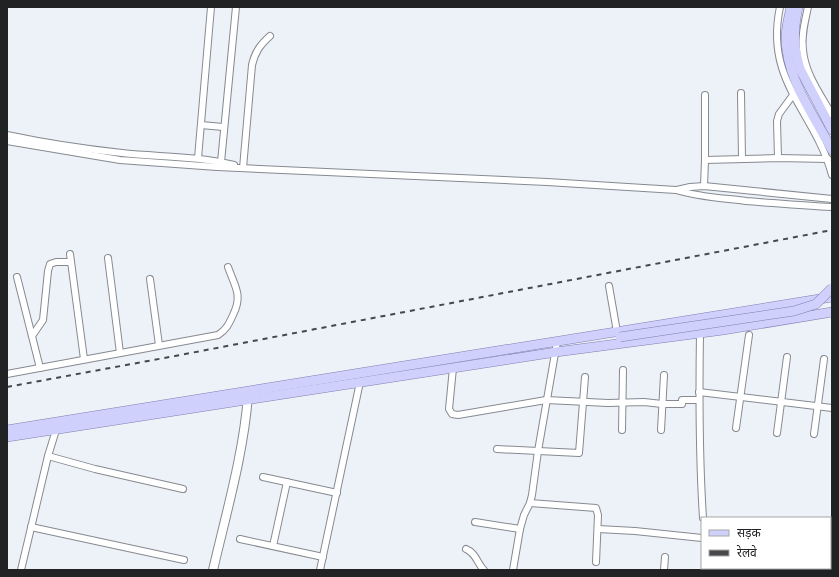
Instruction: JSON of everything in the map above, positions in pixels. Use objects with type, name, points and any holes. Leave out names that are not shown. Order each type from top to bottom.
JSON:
[{"type":"main road","points":[[791,7],[786,37],[787,53],[792,72],[800,91],[832,150]]},
{"type":"main road","points":[[798,7],[794,32],[794,45],[797,59],[800,69],[832,130]]},
{"type":"main road","points":[[7,437],[56,430],[588,337],[794,311],[816,304],[832,288]]},
{"type":"main road","points":[[598,347],[619,334],[832,297]]},
{"type":"main road","points":[[7,430],[248,396],[360,382],[556,352],[700,333],[832,312]]},
{"type":"street","points":[[198,158],[211,7]]},
{"type":"street","points":[[221,162],[223,127],[228,97],[236,7]]},
{"type":"street","points":[[780,7],[776,36],[778,53],[783,72],[793,95],[828,160],[832,175]]},
{"type":"street","points":[[808,7],[803,33],[805,63],[811,78],[832,115]]},
{"type":"street","points":[[244,168],[252,65],[254,55],[259,46],[270,36]]},
{"type":"street","points":[[741,93],[742,159]]},
{"type":"street","points":[[704,186],[705,94]]},
{"type":"street","points":[[778,158],[779,114],[793,95]]},
{"type":"street","points":[[202,125],[223,127]]},
{"type":"street","points":[[7,134],[120,153],[198,158],[244,168]]},
{"type":"street","points":[[7,141],[120,160],[217,167],[547,182],[676,190],[690,194],[731,199],[832,207]]},
{"type":"street","points":[[705,160],[778,158],[828,160]]},
{"type":"street","points":[[676,190],[704,186],[832,199]]},
{"type":"street","points":[[70,254],[84,359]]},
{"type":"street","points":[[108,258],[120,353]]},
{"type":"street","points":[[32,336],[43,320],[50,264],[56,262],[71,262]]},
{"type":"street","points":[[7,374],[218,335],[224,331],[232,319],[239,299],[228,267]]},
{"type":"street","points":[[17,277],[40,368]]},
{"type":"street","points":[[150,279],[159,345]]},
{"type":"street","points":[[609,286],[619,334]]},
{"type":"street","points":[[700,333],[700,472],[703,517]]},
{"type":"street","points":[[736,428],[749,335]]},
{"type":"street","points":[[513,570],[520,529],[524,515],[530,503],[546,400],[557,342]]},
{"type":"street","points":[[777,432],[787,357]]},
{"type":"street","points":[[814,434],[824,359]]},
{"type":"street","points":[[453,368],[449,409],[452,414],[458,415],[546,400],[682,404],[682,400],[699,400]]},
{"type":"street","points":[[622,430],[623,370]]},
{"type":"street","points":[[661,430],[664,375]]},
{"type":"street","points":[[496,450],[579,453],[585,377]]},
{"type":"street","points":[[320,570],[360,382]]},
{"type":"street","points":[[699,392],[832,408]]},
{"type":"street","points":[[213,570],[234,483],[247,416],[248,396]]},
{"type":"street","points":[[21,570],[48,456],[56,430]]},
{"type":"street","points":[[48,456],[95,469],[183,489]]},
{"type":"street","points":[[263,477],[337,493]]},
{"type":"street","points":[[273,546],[287,482]]},
{"type":"street","points":[[530,503],[596,508],[598,515],[596,562]]},
{"type":"street","points":[[475,522],[520,529]]},
{"type":"street","points":[[31,527],[184,560]]},
{"type":"street","points":[[598,529],[701,538]]},
{"type":"street","points":[[240,539],[323,557]]},
{"type":"street","points":[[466,549],[473,553],[484,570]]},
{"type":"street","points":[[664,570],[665,557]]},
{"type":"railway","points":[[7,387],[832,230]]}]
